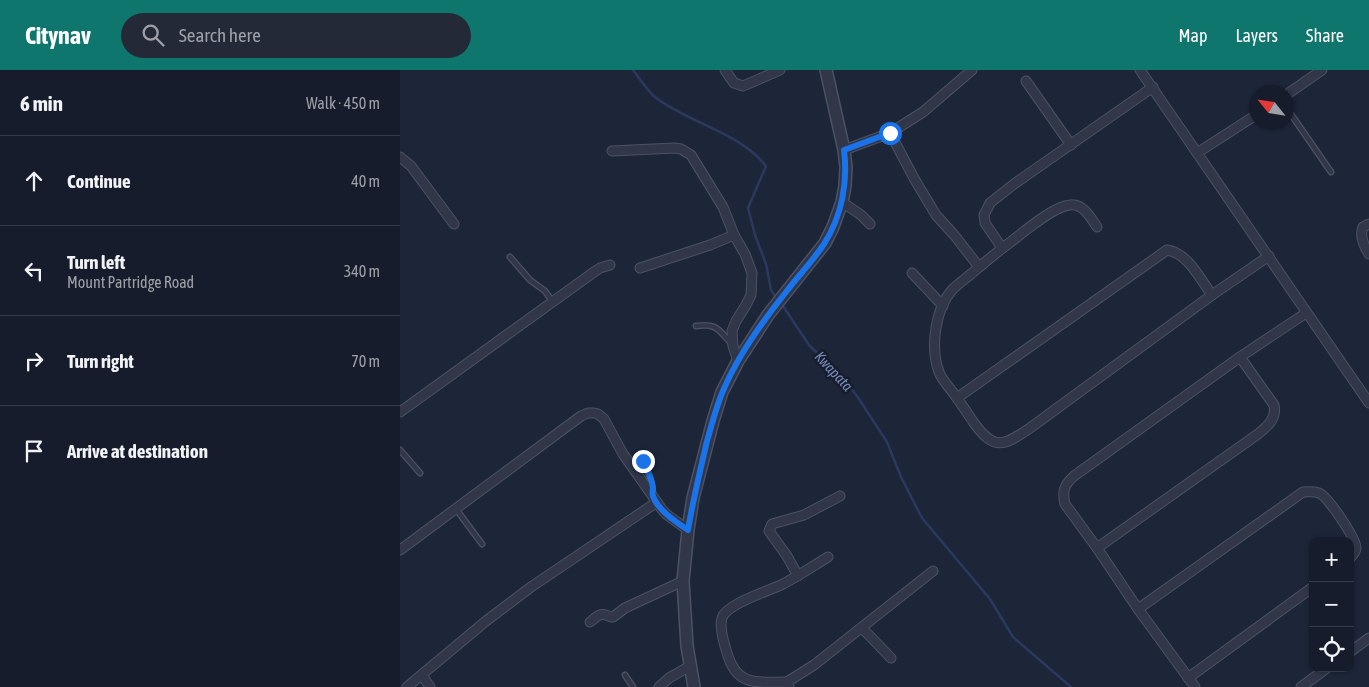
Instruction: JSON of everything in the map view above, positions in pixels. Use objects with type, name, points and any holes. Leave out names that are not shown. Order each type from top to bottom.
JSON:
[{"type":"street","points":[[725,70],[734,83],[743,86],[780,70]]},
{"type":"street","points":[[694,687],[687,646],[683,581],[688,530],[695,491],[713,421],[722,392],[738,361],[768,315],[825,243],[842,202],[846,167],[844,150],[826,70]]},
{"type":"street","points":[[844,150],[890,133],[923,112],[972,70]]},
{"type":"street","points":[[1140,70],[1369,403]]},
{"type":"street","points":[[1294,89],[1322,70]]},
{"type":"street","points":[[1026,81],[1070,145]]},
{"type":"street","points":[[1002,248],[985,222],[984,215],[990,203],[1014,184],[1153,87]]},
{"type":"street","points":[[1197,153],[1249,120]]},
{"type":"street","points":[[890,133],[936,215],[979,267]]},
{"type":"street","points":[[612,151],[674,148],[686,152],[691,155],[723,207],[734,235],[746,254],[752,273],[751,295],[732,331],[738,361]]},
{"type":"street","points":[[400,157],[411,166],[454,224]]},
{"type":"street","points":[[842,202],[861,215],[870,224]]},
{"type":"street","points":[[1098,227],[1086,211],[1079,206],[1071,204],[1053,211],[1002,248],[952,290],[943,306],[936,327],[935,344],[940,374],[975,424],[985,436],[994,442],[1002,444],[1012,440],[1269,256]]},
{"type":"street","points":[[1365,228],[1362,236],[1369,254]]},
{"type":"street","points":[[640,268],[734,235]]},
{"type":"street","points":[[957,398],[1167,250],[1180,254],[1190,264],[1212,295]]},
{"type":"street","points":[[400,412],[552,301],[600,268],[610,265]]},
{"type":"street","points":[[912,273],[943,306]]},
{"type":"street","points":[[1195,687],[1065,504],[1064,490],[1067,482],[1240,357],[1306,313]]},
{"type":"street","points":[[1097,548],[1268,426],[1276,411],[1274,405],[1240,357]]},
{"type":"street","points":[[400,550],[455,508],[588,413],[598,414],[604,419],[623,454],[666,514],[688,530]]},
{"type":"street","points":[[1138,609],[1303,492],[1313,491],[1325,498],[1341,518],[1352,537]]},
{"type":"street","points":[[798,576],[787,556],[769,531],[772,524],[804,515],[840,496]]},
{"type":"street","points":[[407,687],[486,621],[655,499]]},
{"type":"street","points":[[1354,542],[1356,547],[1354,554]]},
{"type":"street","points":[[828,557],[780,586],[758,594],[725,612],[721,622],[728,658],[738,676],[751,683],[788,685],[933,571]]},
{"type":"street","points":[[590,622],[600,614],[613,617],[625,608],[683,581]]},
{"type":"street","points":[[1188,678],[1309,589]]},
{"type":"street","points":[[862,628],[891,658]]},
{"type":"street","points":[[1354,649],[1369,638]]},
{"type":"street","points":[[659,687],[669,678],[690,666]]},
{"type":"street","points":[[1301,687],[1322,672]]},
{"type":"street","points":[[422,675],[430,687]]},
{"type":"lane","points":[[1294,119],[1331,172]]},
{"type":"lane","points":[[510,257],[530,280],[545,291],[552,301]]},
{"type":"lane","points":[[696,326],[712,326],[734,346]]},
{"type":"lane","points":[[400,450],[420,472]]},
{"type":"lane","points":[[643,461],[651,479],[655,499]]},
{"type":"lane","points":[[455,508],[482,544]]},
{"type":"lane","points":[[625,675],[634,687]]},
{"type":"waterway","name":"Kwapata","points":[[633,70],[655,97],[682,114],[728,136],[755,154],[766,166],[748,208],[755,235],[766,264],[771,290],[777,299]]},
{"type":"waterway","name":"Kwapata","points":[[781,303],[809,345],[845,380],[859,399],[887,442],[901,477],[922,518],[990,599],[1013,637],[1071,687]]},
{"type":"route","points":[[643,461],[651,479],[653,496],[666,514],[688,530],[703,459],[722,392],[738,361],[768,315],[825,243],[842,202],[846,167],[844,150],[890,133]]}]
